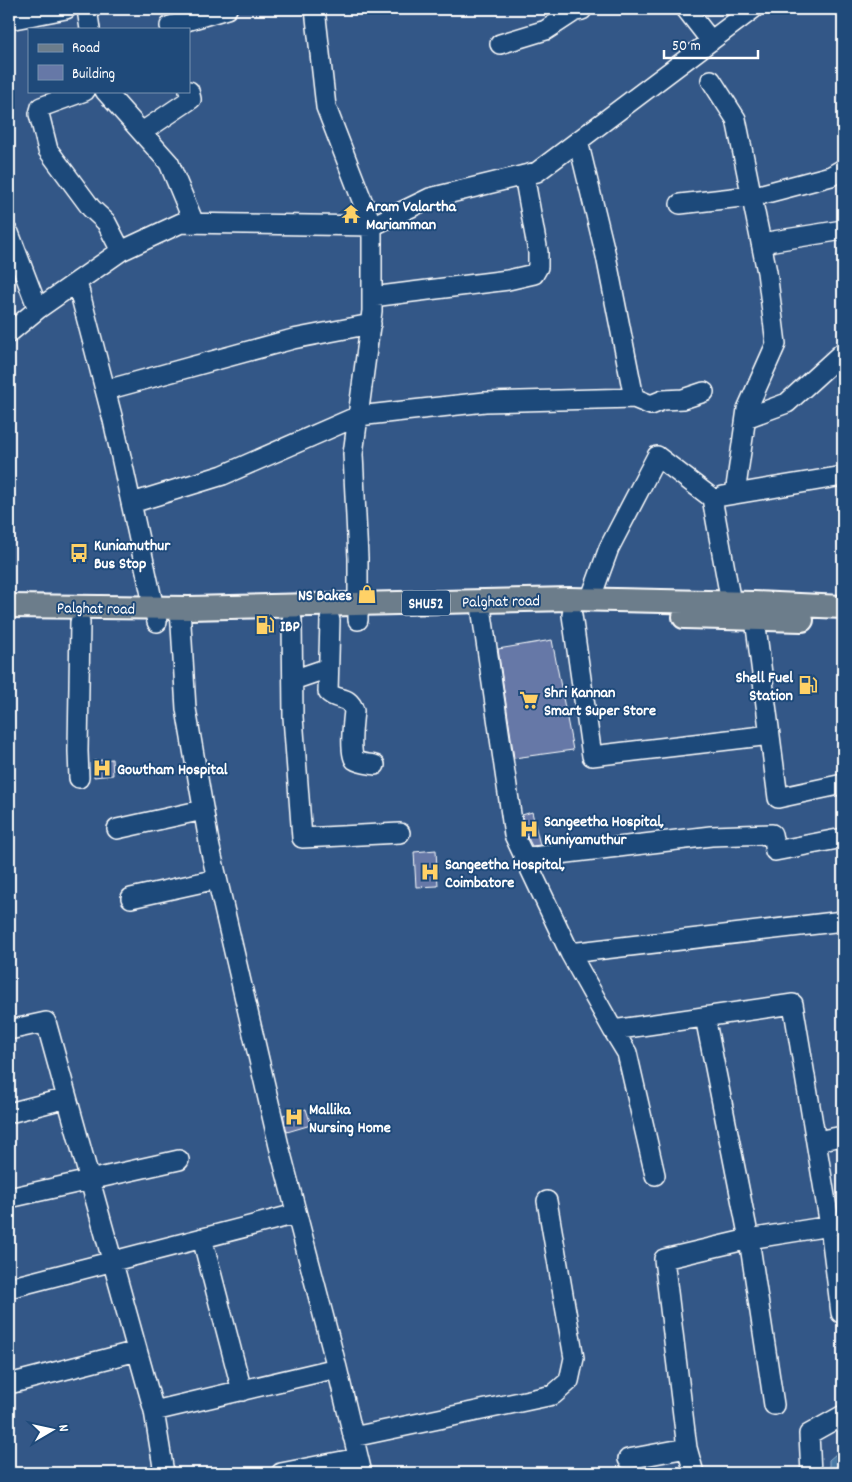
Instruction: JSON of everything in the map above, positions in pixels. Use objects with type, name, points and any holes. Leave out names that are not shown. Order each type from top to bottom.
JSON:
[{"type":"main road","name":"Palghat road","points":[[9,606],[155,615],[358,612],[590,600],[843,607]]},
{"type":"main road","name":"Palghat road","points":[[482,607],[572,615],[843,621]]},
{"type":"main road","name":"Palghat road","points":[[180,615],[330,620],[358,612]]},
{"type":"main road","name":"Palghat road","points":[[9,620],[80,622],[155,615]]},
{"type":"street","points":[[9,20],[66,9]]},
{"type":"street","points":[[87,9],[90,28]]},
{"type":"street","points":[[171,28],[170,26],[227,9]]},
{"type":"street","points":[[315,9],[326,107],[372,226],[371,324],[353,454],[358,612]]},
{"type":"street","points":[[500,44],[546,30],[574,11],[582,9]]},
{"type":"street","points":[[686,9],[711,41]]},
{"type":"street","points":[[9,333],[38,309],[120,251],[181,223],[372,226],[430,198],[537,172],[753,9]]},
{"type":"street","points":[[711,80],[736,119],[767,272],[776,344],[747,409],[735,494]]},
{"type":"street","points":[[82,92],[41,107],[39,114],[48,150],[91,208],[106,222],[120,251]]},
{"type":"street","points":[[106,92],[168,163],[194,222]]},
{"type":"street","points":[[142,132],[191,99],[189,92]]},
{"type":"street","points":[[578,141],[606,256],[634,398]]},
{"type":"street","points":[[680,204],[752,196],[831,176],[843,169]]},
{"type":"street","points":[[372,297],[508,280],[534,274],[538,267],[538,252],[524,176]]},
{"type":"street","points":[[761,243],[843,230]]},
{"type":"street","points":[[9,233],[38,309]]},
{"type":"street","points":[[76,282],[106,390],[155,615]]},
{"type":"street","points":[[106,390],[293,338],[371,324]]},
{"type":"street","points":[[746,418],[787,403],[843,352]]},
{"type":"street","points":[[132,503],[223,475],[358,416],[485,402],[634,398],[651,405],[663,400],[683,399],[704,392]]},
{"type":"street","points":[[590,600],[608,548],[657,456],[712,498],[732,603]]},
{"type":"street","points":[[712,498],[843,476]]},
{"type":"street","points":[[482,607],[514,835],[570,954],[627,1053],[654,1175]]},
{"type":"street","points":[[180,615],[186,709],[217,879],[279,1146],[337,1368],[360,1465],[283,1473]]},
{"type":"street","points":[[572,615],[592,756],[762,736]]},
{"type":"street","points":[[755,619],[778,798],[843,784]]},
{"type":"street","points":[[292,620],[293,716],[302,838],[400,833]]},
{"type":"street","points":[[330,620],[328,692],[332,696],[349,701],[354,711],[353,758],[356,761],[375,765]]},
{"type":"street","points":[[79,778],[80,622]]},
{"type":"street","points":[[293,680],[328,668]]},
{"type":"street","points":[[117,829],[203,810]]},
{"type":"street","points":[[526,858],[711,836],[772,834],[775,851],[843,838]]},
{"type":"street","points":[[131,898],[217,879]]},
{"type":"street","points":[[570,954],[843,921]]},
{"type":"street","points":[[613,1030],[793,1004],[816,1141],[837,1225],[841,1312]]},
{"type":"street","points":[[705,1017],[749,1239],[774,1405]]},
{"type":"street","points":[[9,1030],[46,1022],[154,1411],[164,1473]]},
{"type":"street","points":[[9,1113],[67,1098]]},
{"type":"street","points":[[816,1141],[843,1136]]},
{"type":"street","points":[[9,1198],[179,1160]]},
{"type":"street","points":[[353,1437],[553,1395],[569,1381],[574,1358],[547,1201]]},
{"type":"street","points":[[9,1288],[296,1214]]},
{"type":"street","points":[[694,1473],[687,1448],[664,1259],[749,1239],[837,1225]]},
{"type":"street","points":[[202,1238],[242,1391]]},
{"type":"street","points":[[9,1384],[137,1351]]},
{"type":"street","points":[[154,1411],[337,1368]]},
{"type":"street","points":[[811,1473],[809,1434],[843,1415]]},
{"type":"street","points":[[628,1460],[687,1448]]},
{"type":"water","points":[[843,1448],[843,1473],[829,1473],[829,1460]]},
{"type":"building","name":"Shri Kannan Smart Super Store","points":[[552,640],[573,750],[514,758],[498,649]]},
{"type":"building","points":[[112,759],[113,775],[94,777],[93,761]]},
{"type":"building","points":[[532,812],[540,845],[532,846],[525,832],[522,815]]},
{"type":"building","points":[[436,850],[438,886],[416,887],[414,852]]},
{"type":"building","points":[[306,1109],[311,1125],[287,1132],[283,1115]]},
{"type":"place","name":"Aram Valartha Mariamman","points":[[351,214]]},
{"type":"place","name":"Kuniamuthur Bus Stop","points":[[79,553]]},
{"type":"place","name":"NS Bakes","points":[[367,594]]},
{"type":"place","name":"IBP","points":[[265,625]]},
{"type":"place","name":"Shell Fuel Station","points":[[808,685]]},
{"type":"place","name":"Shri Kannan Smart Super Store","points":[[529,700]]},
{"type":"place","name":"Gowtham Hospital","points":[[102,768]]},
{"type":"place","name":"Sangeetha Hospital, Kuniyamuthur","points":[[529,829]]},
{"type":"place","name":"Sangeetha Hospital, Coimbatore","points":[[430,872]]},
{"type":"place","name":"Mallika Nursing Home","points":[[294,1117]]}]
